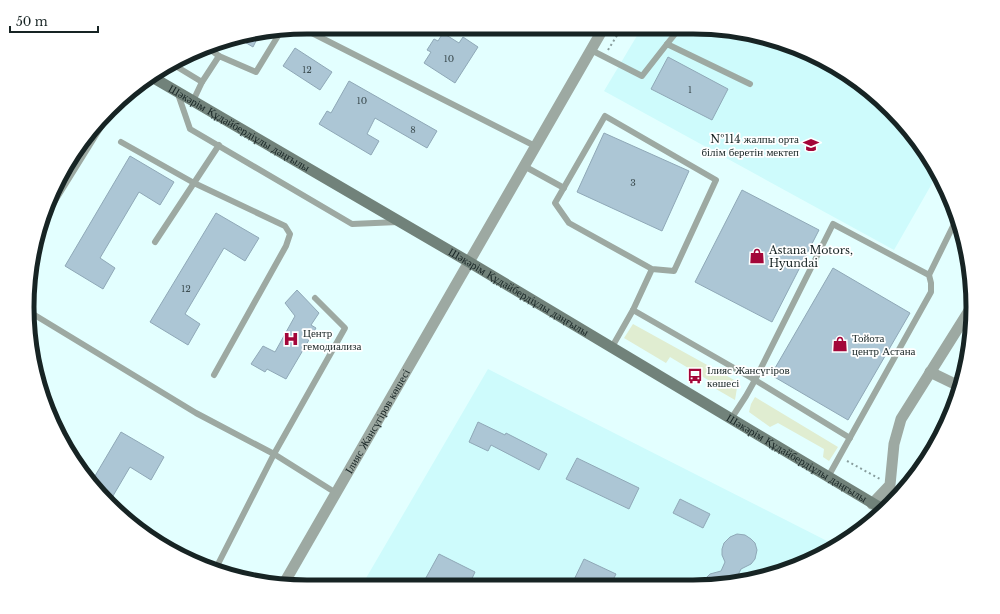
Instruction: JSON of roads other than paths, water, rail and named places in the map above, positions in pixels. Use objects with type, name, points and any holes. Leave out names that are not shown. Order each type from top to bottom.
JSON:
[{"type":"main road","name":"Шәкәрім Құдайбердіұлы даңғылы","points":[[156,79],[469,262],[878,507]]},
{"type":"street","name":"Ілияс Жансүгіров көшесі","points":[[287,579],[600,34]]},
{"type":"street","points":[[872,504],[890,486],[894,444],[901,419],[965,316]]},
{"type":"street","points":[[930,372],[955,384]]},
{"type":"lane","points":[[314,34],[535,146]]},
{"type":"lane","points":[[591,50],[642,76],[675,34]]},
{"type":"lane","points":[[212,51],[219,56],[256,72],[278,36]]},
{"type":"lane","points":[[667,44],[750,84]]},
{"type":"lane","points":[[193,101],[202,82],[219,56]]},
{"type":"lane","points":[[177,67],[202,82]]},
{"type":"lane","points":[[178,92],[190,129],[352,224],[401,222]]},
{"type":"lane","points":[[605,116],[716,180],[674,271],[652,269],[569,223],[555,203],[605,116]]},
{"type":"lane","points":[[58,197],[98,132]]},
{"type":"lane","points":[[121,142],[194,183],[285,226],[290,234],[286,246],[214,375]]},
{"type":"lane","points":[[155,242],[219,145]]},
{"type":"lane","points":[[524,166],[564,188]]},
{"type":"lane","points":[[731,419],[754,380],[833,224],[929,275]]},
{"type":"lane","points":[[828,477],[931,292],[929,275],[954,225]]},
{"type":"lane","points":[[612,347],[633,310],[652,269]]},
{"type":"lane","points":[[217,565],[274,454],[345,328],[315,298]]},
{"type":"lane","points":[[633,310],[850,438]]},
{"type":"lane","points":[[34,315],[196,413],[274,454],[336,493]]},
{"type":"place","name":"№114 жалпы орта білім беретін мектеп","points":[[811,145]]},
{"type":"place","name":"Astana Motors, Hyundai","points":[[757,256]]},
{"type":"place","name":"Центр гемодиализа","points":[[291,339]]},
{"type":"place","name":"Тойота центр Астана","points":[[840,344]]},
{"type":"place","name":"Ілияс Жансүгіров көшесі","points":[[695,376]]}]
